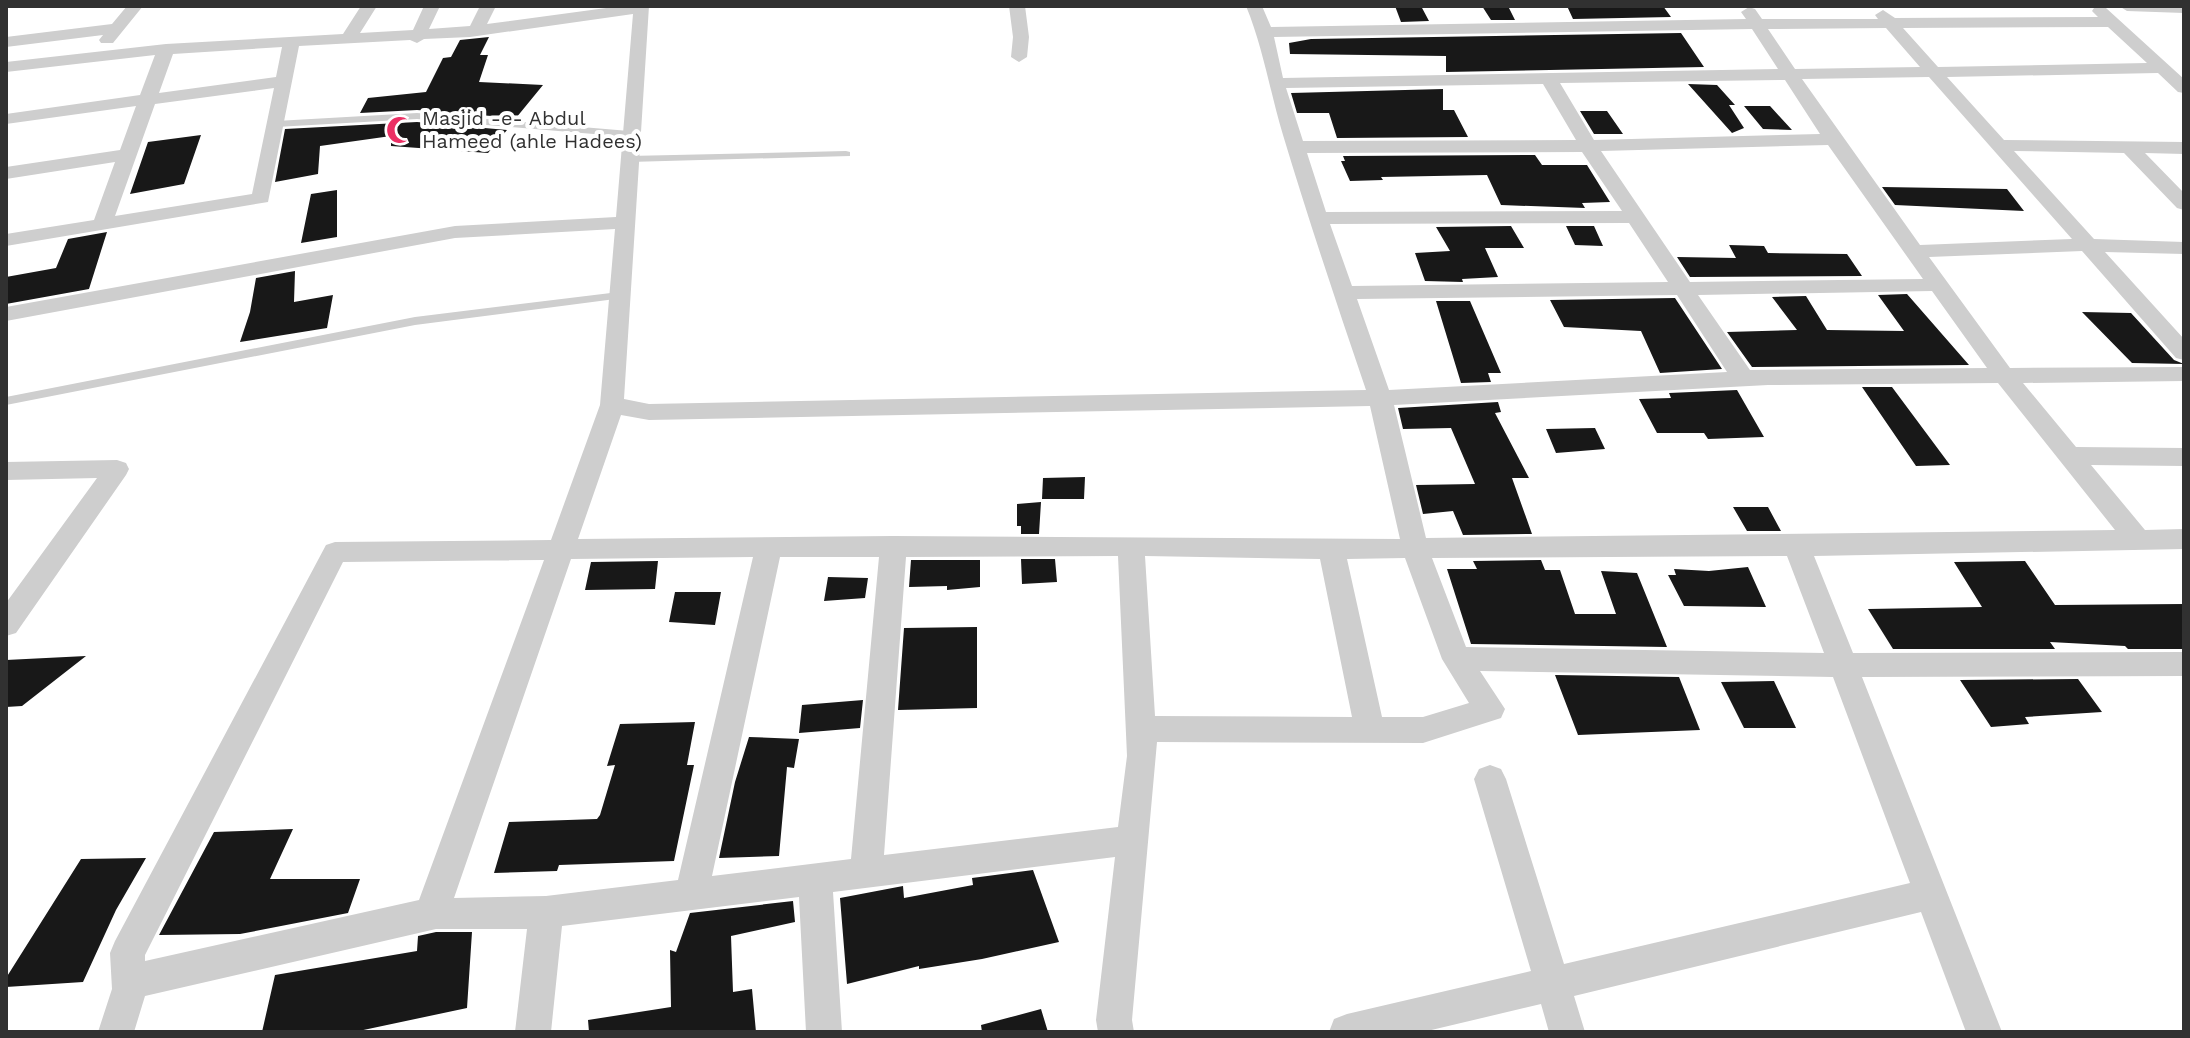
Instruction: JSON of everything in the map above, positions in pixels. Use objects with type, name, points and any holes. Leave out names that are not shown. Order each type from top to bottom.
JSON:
[{"type":"street","points":[[95,55],[135,6]]},
{"type":"street","points":[[348,40],[369,6]]},
{"type":"street","points":[[417,38],[432,6]]},
{"type":"street","points":[[475,31],[488,6]]},
{"type":"street","points":[[1017,6],[1021,37],[1019,57]]},
{"type":"street","points":[[1141,729],[1423,730],[1490,709],[1456,659],[1415,548],[1380,398],[1318,218],[1276,83],[1265,32],[1254,6]]},
{"type":"street","points":[[1875,6],[2184,353]]},
{"type":"street","points":[[2094,6],[2184,88]]},
{"type":"street","points":[[2127,6],[2184,8]]},
{"type":"street","points":[[6,67],[166,49],[292,41],[417,38],[641,7],[629,134],[612,405],[435,899],[436,913]]},
{"type":"street","points":[[2160,7],[2184,27]]},
{"type":"street","points":[[1265,32],[1751,15],[1891,24],[2113,22]]},
{"type":"street","points":[[1751,15],[1833,139],[2003,374],[2137,539]]},
{"type":"street","points":[[6,42],[116,28]]},
{"type":"street","points":[[6,240],[261,198],[292,41]]},
{"type":"street","points":[[102,224],[166,49]]},
{"type":"street","points":[[1276,83],[2164,68]]},
{"type":"street","points":[[1548,78],[1588,146],[1743,378]]},
{"type":"street","points":[[6,119],[148,97],[284,81]]},
{"type":"street","points":[[1297,147],[1588,146],[1833,139]]},
{"type":"street","points":[[1998,145],[2184,148]]},
{"type":"street","points":[[2129,147],[2184,204]]},
{"type":"street","points":[[6,173],[127,155]]},
{"type":"street","points":[[1318,218],[1635,217]]},
{"type":"street","points":[[6,314],[455,232],[625,222]]},
{"type":"street","points":[[1914,251],[2086,245],[2184,248]]},
{"type":"street","points":[[1345,293],[1939,285]]},
{"type":"street","points":[[612,405],[649,412],[1380,398],[1743,378],[2184,374]]},
{"type":"street","points":[[2069,456],[2184,457]]},
{"type":"street","points":[[6,471],[117,469],[6,625]]},
{"type":"street","points":[[116,1032],[131,982],[127,953],[335,552],[893,546],[1331,549],[1797,546],[2184,539]]},
{"type":"street","points":[[866,873],[893,546]]},
{"type":"street","points":[[1116,1032],[1114,1020],[1142,756],[1131,546]]},
{"type":"street","points":[[1797,546],[1984,1032]]},
{"type":"street","points":[[691,894],[769,547]]},
{"type":"street","points":[[1331,549],[1370,730]]},
{"type":"street","points":[[1456,659],[1843,665],[2184,664]]},
{"type":"street","points":[[1490,779],[1567,1032]]},
{"type":"street","points":[[131,982],[436,913],[546,912],[1133,840]]},
{"type":"street","points":[[815,879],[824,1032]]},
{"type":"street","points":[[1347,1032],[1931,894]]},
{"type":"street","points":[[533,1032],[546,912]]},
{"type":"lane","points":[[276,124],[447,116],[629,134]]},
{"type":"lane","points":[[629,159],[846,154]]},
{"type":"lane","points":[[6,401],[415,321],[619,296]]},
{"type":"building","points":[[1395,6],[1421,6],[1429,21],[1401,22]]},
{"type":"building","points":[[1482,6],[1508,6],[1515,20],[1491,20]]},
{"type":"building","points":[[1567,6],[1663,6],[1671,17],[1573,19]]},
{"type":"building","points":[[1681,33],[1704,67],[1446,72],[1446,56],[1290,54],[1289,43],[1311,39]]},
{"type":"building","points":[[489,37],[480,55],[488,55],[479,82],[543,85],[516,118],[417,110],[360,113],[368,98],[426,92],[443,58],[451,57],[460,40]]},
{"type":"building","points":[[1688,84],[1717,85],[1735,105],[1729,105],[1744,128],[1732,133]]},
{"type":"building","points":[[1443,89],[1443,110],[1454,110],[1468,137],[1337,138],[1329,113],[1297,113],[1291,93]]},
{"type":"building","points":[[1744,106],[1770,106],[1792,130],[1763,129]]},
{"type":"building","points":[[1580,111],[1607,111],[1623,134],[1594,134]]},
{"type":"building","points":[[417,122],[507,130],[488,153],[391,146],[391,136],[320,146],[318,174],[275,182],[285,129]]},
{"type":"building","points":[[201,135],[184,184],[130,194],[148,142]]},
{"type":"building","points":[[1535,155],[1542,165],[1587,165],[1610,202],[1582,203],[1585,208],[1501,205],[1487,175],[1381,177],[1383,180],[1350,181],[1341,161],[1345,161],[1343,156]]},
{"type":"building","points":[[1882,187],[2007,189],[2024,211],[1895,205]]},
{"type":"building","points":[[337,190],[337,237],[301,243],[311,194]]},
{"type":"building","points":[[1511,226],[1524,248],[1485,248],[1498,277],[1462,279],[1463,282],[1425,281],[1415,253],[1450,251],[1436,227]]},
{"type":"building","points":[[1566,226],[1594,226],[1603,246],[1575,245]]},
{"type":"building","points":[[107,232],[89,289],[6,304],[6,277],[56,268],[68,239]]},
{"type":"building","points":[[1729,245],[1764,246],[1768,253],[1847,254],[1862,276],[1690,277],[1677,257],[1736,258]]},
{"type":"building","points":[[295,271],[294,302],[333,295],[327,328],[240,342],[250,312],[256,278]]},
{"type":"building","points":[[1907,294],[1969,365],[1752,367],[1727,332],[1797,330],[1772,297],[1806,296],[1827,330],[1904,331],[1878,295]]},
{"type":"building","points":[[1675,298],[1722,369],[1660,373],[1641,331],[1564,327],[1550,300]]},
{"type":"building","points":[[1436,301],[1470,301],[1501,373],[1488,373],[1491,382],[1461,383]]},
{"type":"building","points":[[2082,312],[2131,313],[2174,360],[2184,364],[2132,363]]},
{"type":"building","points":[[1862,387],[1892,387],[1950,465],[1916,466]]},
{"type":"building","points":[[1737,390],[1764,437],[1708,439],[1704,433],[1657,433],[1639,399],[1671,398],[1669,393]]},
{"type":"building","points":[[1498,402],[1501,412],[1495,413],[1529,478],[1512,478],[1532,534],[1463,535],[1453,511],[1423,514],[1416,485],[1475,484],[1451,428],[1403,429],[1398,408]]},
{"type":"building","points":[[1595,428],[1605,449],[1556,453],[1546,429]]},
{"type":"building","points":[[1085,477],[1084,499],[1042,499],[1043,478]]},
{"type":"building","points":[[1041,502],[1039,534],[1021,534],[1021,526],[1017,526],[1017,504]]},
{"type":"building","points":[[1733,507],[1768,507],[1781,531],[1747,531]]},
{"type":"building","points":[[1021,559],[1055,559],[1057,582],[1022,584]]},
{"type":"building","points":[[911,560],[980,560],[980,587],[947,590],[947,586],[909,587]]},
{"type":"building","points":[[1541,560],[1545,570],[1560,570],[1575,614],[1616,614],[1601,571],[1637,573],[1667,647],[1471,644],[1447,569],[1477,569],[1473,561]]},
{"type":"building","points":[[658,561],[655,589],[585,590],[591,562]]},
{"type":"building","points":[[2025,561],[2055,605],[2184,604],[2184,649],[2128,649],[2125,646],[2050,642],[2055,649],[1893,649],[1868,609],[1982,607],[1954,562]]},
{"type":"building","points":[[1748,567],[1766,607],[1684,606],[1668,575],[1676,575],[1674,569],[1709,571]]},
{"type":"building","points":[[828,577],[868,578],[865,598],[824,601]]},
{"type":"building","points":[[675,592],[721,592],[715,625],[669,622]]},
{"type":"building","points":[[977,627],[977,708],[898,710],[904,628]]},
{"type":"building","points":[[86,656],[22,706],[6,707],[6,660]]},
{"type":"building","points":[[1555,675],[1679,677],[1700,730],[1578,735]]},
{"type":"building","points":[[2078,679],[2102,712],[2025,717],[2029,724],[1991,727],[1960,680]]},
{"type":"building","points":[[1774,681],[1796,728],[1744,728],[1721,682]]},
{"type":"building","points":[[863,700],[860,728],[799,733],[802,705]]},
{"type":"building","points":[[695,722],[687,765],[694,765],[674,861],[559,865],[557,871],[494,873],[509,822],[597,819],[615,765],[607,766],[620,724]]},
{"type":"building","points":[[749,737],[799,739],[794,768],[787,767],[779,856],[719,858],[735,782]]},
{"type":"building","points":[[293,829],[270,879],[360,879],[348,913],[240,934],[159,935],[214,832]]},
{"type":"building","points":[[146,858],[116,910],[83,982],[6,987],[6,978],[81,859]]},
{"type":"building","points":[[1033,870],[1059,942],[982,959],[919,969],[919,966],[847,984],[840,898],[903,886],[904,898],[973,885],[972,878]]},
{"type":"building","points":[[793,901],[795,922],[731,936],[733,992],[752,989],[756,1032],[589,1032],[588,1020],[671,1007],[670,950],[676,952],[690,913]]},
{"type":"building","points":[[436,932],[472,932],[467,1008],[354,1032],[262,1032],[275,975],[417,951],[418,936]]},
{"type":"building","points":[[1041,1009],[1048,1032],[982,1032],[981,1025]]},
{"type":"place","name":"Masjid -e- Abdul Hameed (ahle Hadees)","points":[[400,130]]}]
